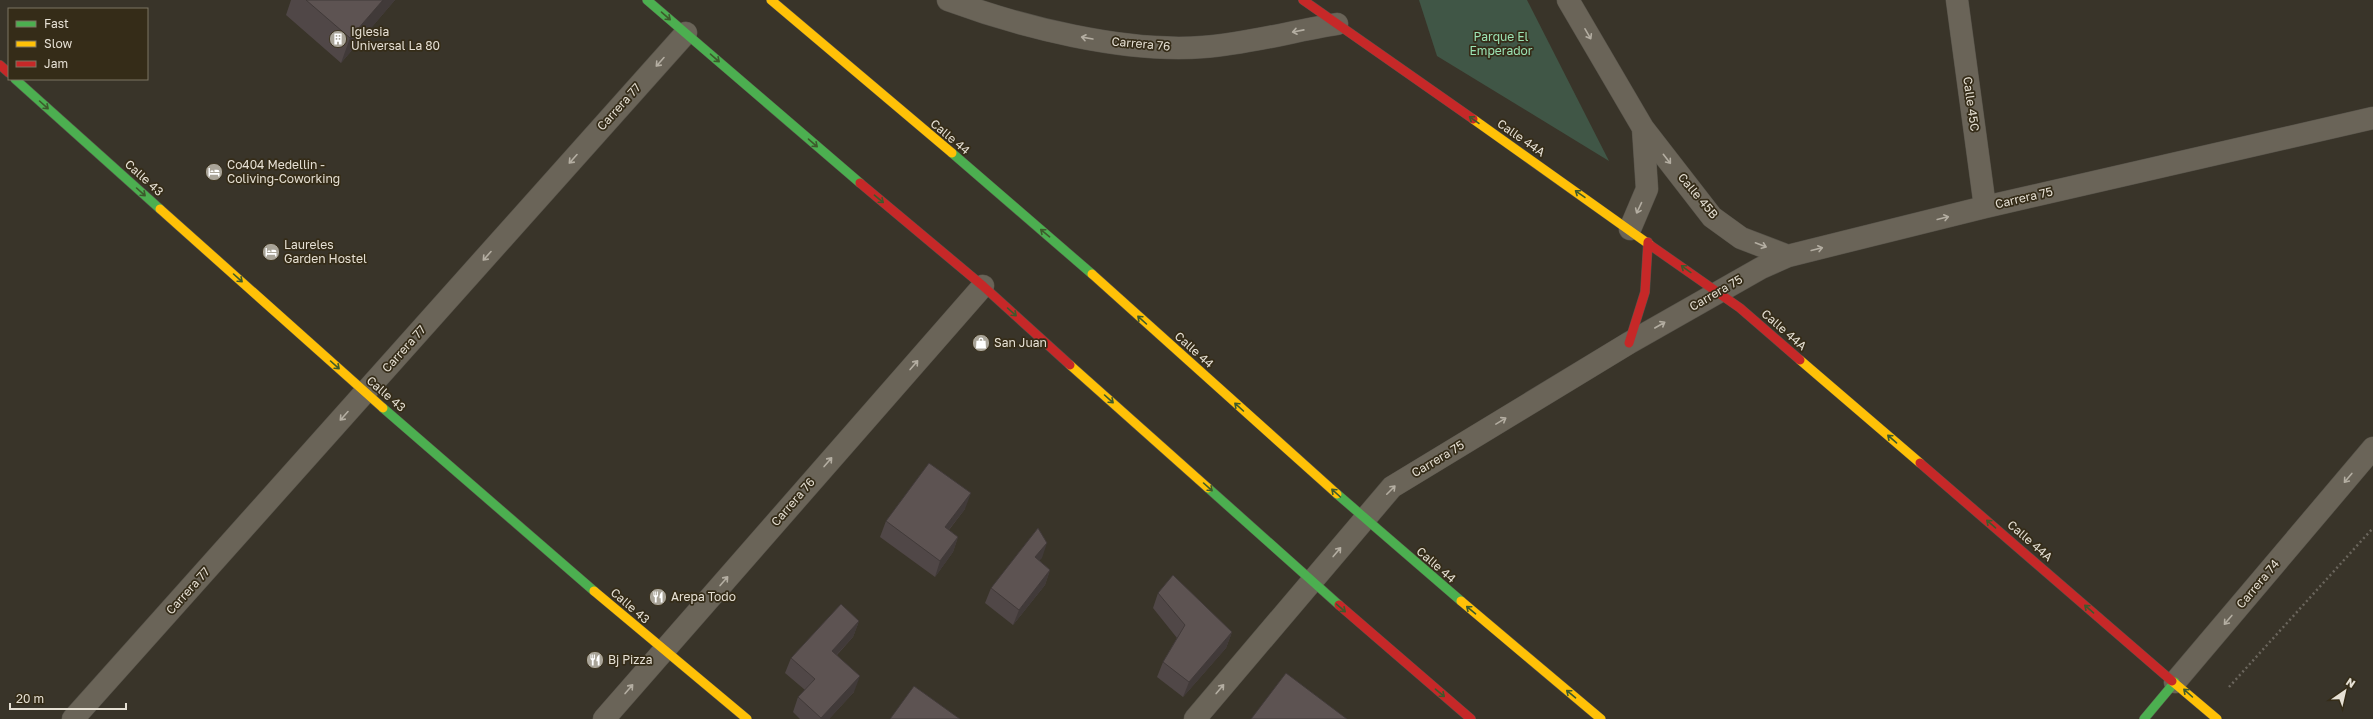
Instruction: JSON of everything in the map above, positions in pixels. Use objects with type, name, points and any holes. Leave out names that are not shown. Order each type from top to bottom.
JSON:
[{"type":"street","points":[[647,0],[925,239],[983,286],[1312,582],[1471,719]]},
{"type":"street","name":"Calle 44","points":[[771,0],[1055,241],[1365,519],[1601,719]]},
{"type":"street","name":"Carrera 76","points":[[948,0],[1058,33],[1108,41],[1158,46],[1202,47],[1255,40],[1337,24]]},
{"type":"street","name":"Calle 44A","points":[[1303,0],[1630,229],[1746,313],[2217,719]]},
{"type":"street","name":"Calle 45B","points":[[1568,0],[1643,128],[1712,217],[1741,238],[1788,256]]},
{"type":"street","name":"Calle 45C","points":[[1957,0],[1985,207]]},
{"type":"street","name":"Carrera 77","points":[[73,719],[686,33]]},
{"type":"street","points":[[0,65],[8,72]]},
{"type":"street","name":"Calle 43","points":[[16,80],[366,392],[663,650],[747,719]]},
{"type":"street","name":"Carrera 75","points":[[1195,719],[1392,487],[1629,343],[1761,268],[1788,256],[1985,207],[2373,118]]},
{"type":"street","name":"Calle 45B","points":[[1630,229],[1647,189],[1643,128]]},
{"type":"street","points":[[1629,343],[1645,292],[1648,242]]},
{"type":"street","name":"Carrera 76","points":[[604,719],[983,286]]},
{"type":"street","name":"Carrera 74","points":[[2144,719],[2373,448]]},
{"type":"path","points":[[2208,711],[2373,528]]},
{"type":"green space","name":"Parque El Emperador","points":[[1419,0],[1527,0],[1609,161],[1437,56]]},
{"type":"building","points":[[306,0],[383,0],[350,38]]},
{"type":"building","points":[[929,463],[971,493],[945,527],[958,537],[940,561],[886,521]]},
{"type":"building","points":[[1038,528],[1047,543],[1035,557],[1050,570],[1019,610],[991,588]]},
{"type":"building","points":[[1173,575],[1232,632],[1189,682],[1163,662],[1185,625],[1158,593]]},
{"type":"building","points":[[841,604],[859,621],[832,651],[860,676],[821,718],[798,697],[815,679],[791,658]]},
{"type":"building","points":[[1286,673],[1347,719],[1251,719]]},
{"type":"building","points":[[914,686],[960,719],[890,719]]},
{"type":"traffic: fast","points":[[647,0],[860,183]]},
{"type":"traffic: fast","points":[[16,80],[160,209]]},
{"type":"traffic: fast","points":[[952,153],[1092,274]]},
{"type":"traffic: fast","points":[[383,408],[594,591]]},
{"type":"traffic: fast","points":[[1208,488],[1339,605]]},
{"type":"traffic: fast","points":[[1337,494],[1461,601]]},
{"type":"traffic: fast","points":[[2144,719],[2175,682]]},
{"type":"traffic: slow","points":[[771,0],[952,153]]},
{"type":"traffic: slow","points":[[1473,119],[1650,245]]},
{"type":"traffic: slow","points":[[160,209],[383,408]]},
{"type":"traffic: slow","points":[[1092,274],[1337,494]]},
{"type":"traffic: slow","points":[[1800,360],[1920,463]]},
{"type":"traffic: slow","points":[[1070,365],[1208,488]]},
{"type":"traffic: slow","points":[[594,591],[747,719]]},
{"type":"traffic: slow","points":[[1461,601],[1601,719]]},
{"type":"traffic: slow","points":[[2172,681],[2217,719]]},
{"type":"traffic: jam","points":[[1303,0],[1473,119]]},
{"type":"traffic: jam","points":[[0,65],[8,72]]},
{"type":"traffic: jam","points":[[860,183],[983,286],[1070,365]]},
{"type":"traffic: jam","points":[[1629,343],[1645,292],[1648,242]]},
{"type":"traffic: jam","points":[[1650,245],[1740,308],[1800,360]]},
{"type":"traffic: jam","points":[[1920,463],[2172,681]]},
{"type":"traffic: jam","points":[[1339,605],[1471,719]]},
{"type":"place","name":"Iglesia Universal La 80","points":[[338,39]]},
{"type":"place","name":"Co404 Medellin - Coliving-Coworking","points":[[214,172]]},
{"type":"place","name":"Laureles Garden Hostel","points":[[271,252]]},
{"type":"place","name":"San Juan","points":[[981,343]]},
{"type":"place","name":"Arepa Todo","points":[[658,597]]},
{"type":"place","name":"Bj Pizza","points":[[595,660]]}]
